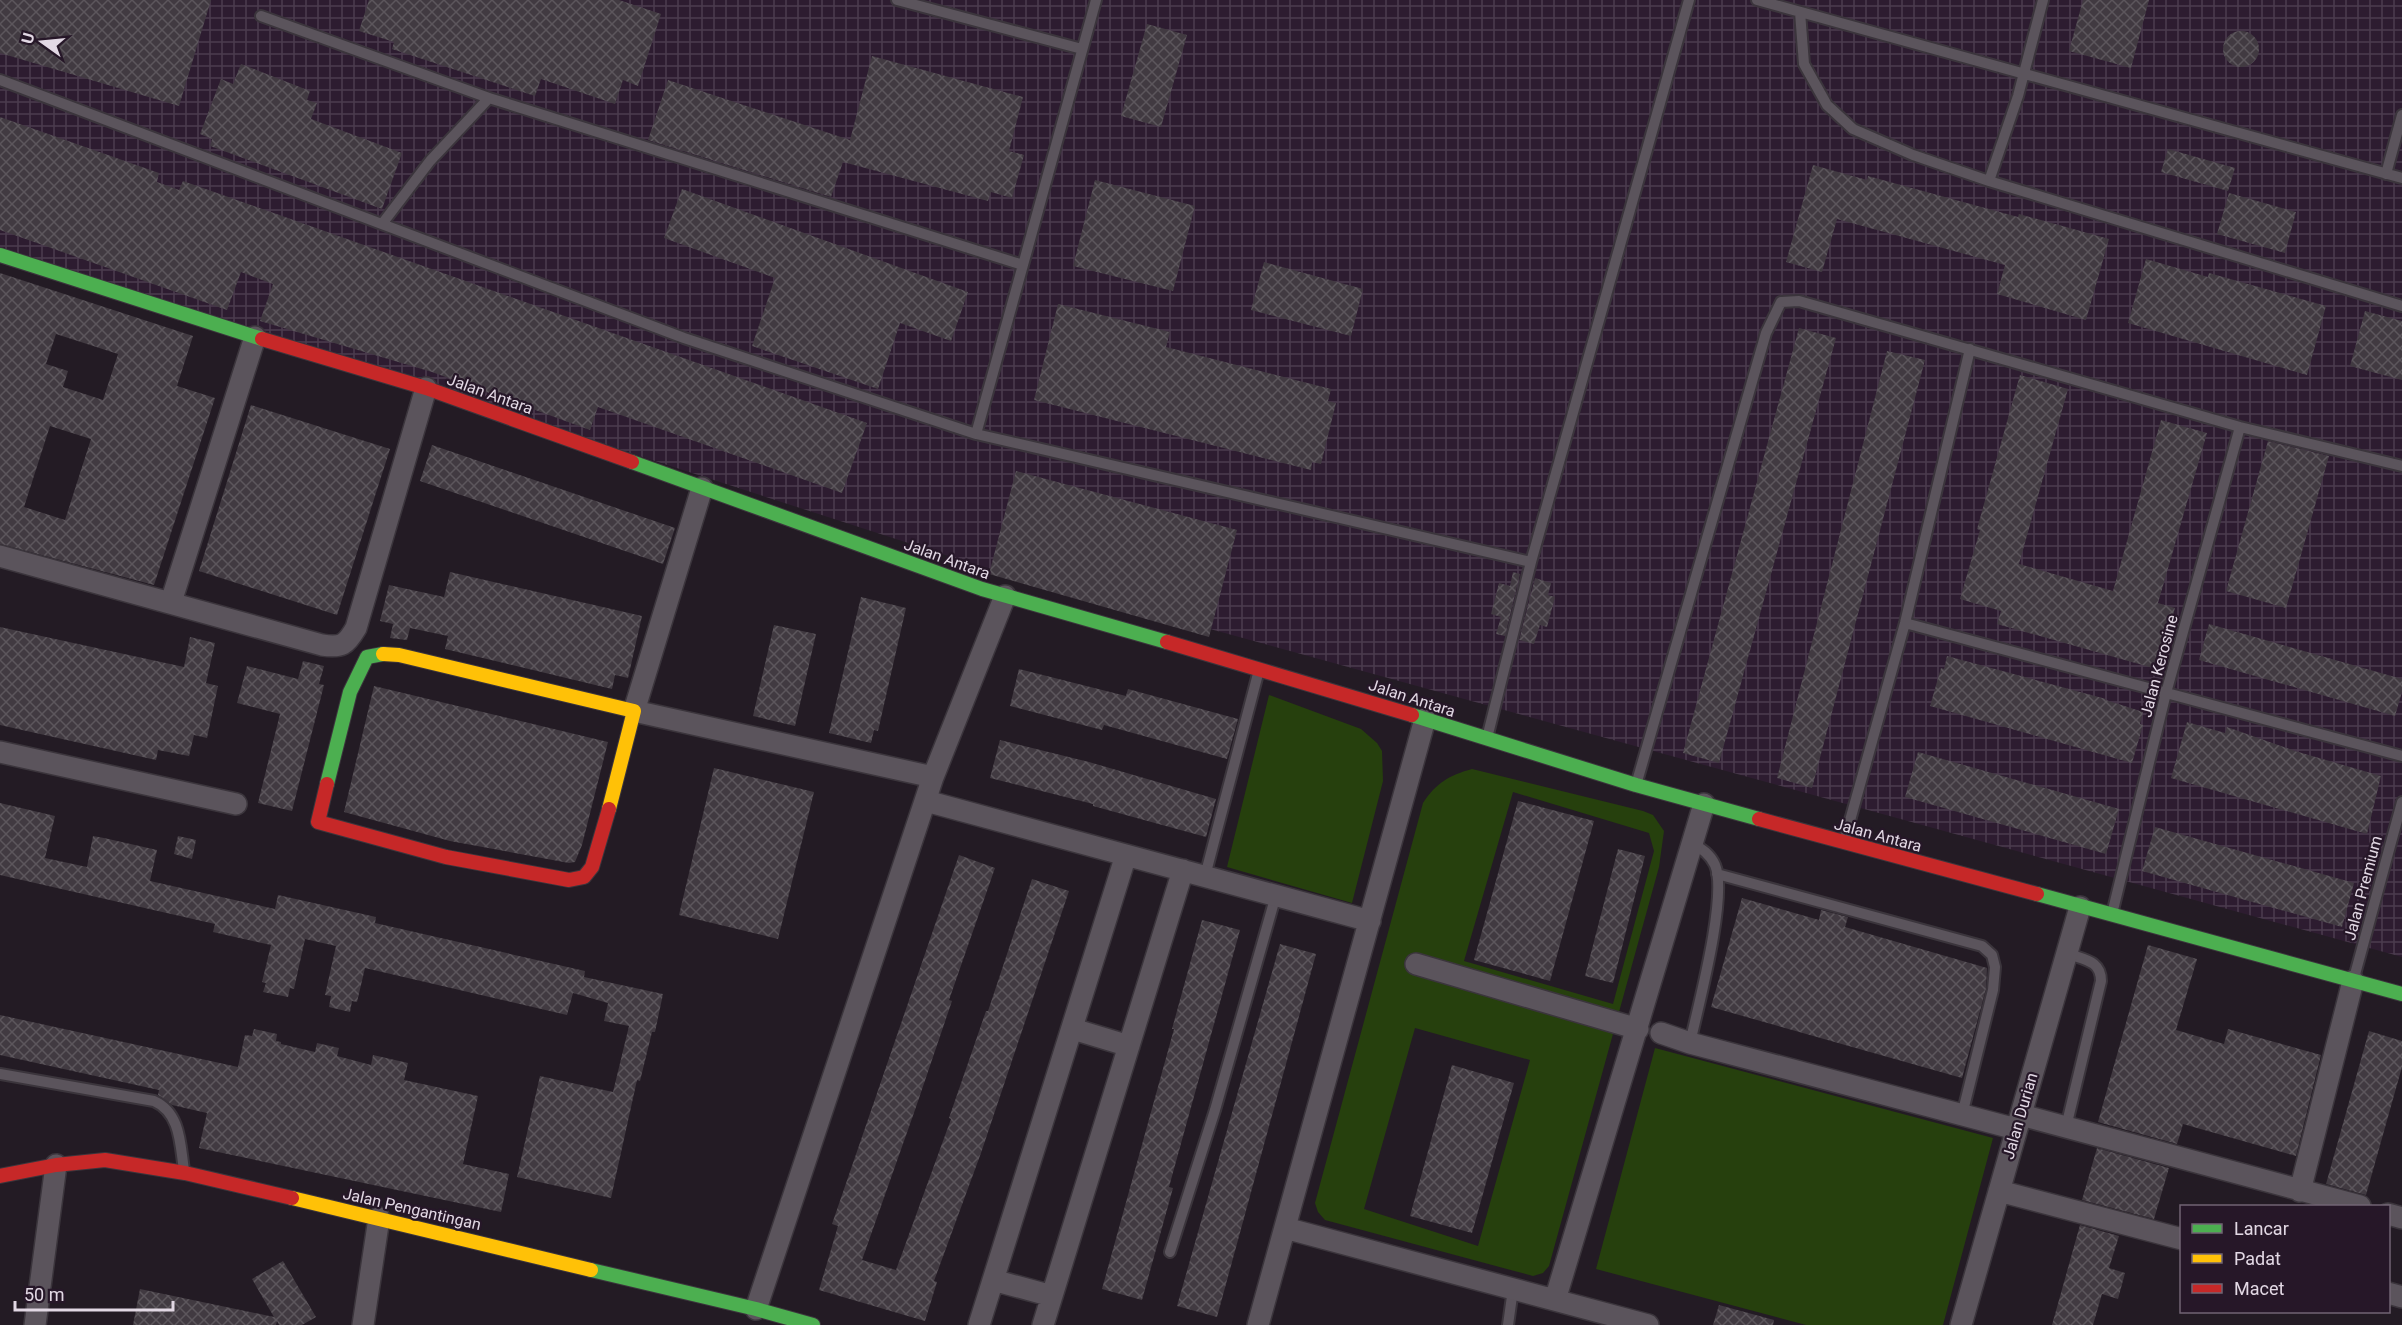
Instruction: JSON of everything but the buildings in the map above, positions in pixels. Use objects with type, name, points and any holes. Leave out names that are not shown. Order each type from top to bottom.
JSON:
[{"type":"street","name":"Jalan Antara","points":[[0,255],[255,337],[426,388],[1005,596],[1259,669],[1636,785],[2402,994]]},
{"type":"street","points":[[171,602],[255,337]]},
{"type":"street","points":[[0,556],[322,645],[335,647],[348,642],[356,628],[426,388]]},
{"type":"street","points":[[702,488],[634,711],[598,850],[592,867],[584,877],[569,880],[446,857],[318,822],[350,692],[367,657],[383,654],[399,656],[634,711],[933,777]]},
{"type":"street","points":[[756,1309],[933,777],[1005,596]]},
{"type":"street","points":[[1258,1325],[1425,719]]},
{"type":"street","points":[[0,753],[236,804]]},
{"type":"street","points":[[926,801],[1370,921]]},
{"type":"street","points":[[1555,1300],[1704,804]]},
{"type":"street","points":[[979,1325],[1126,855]]},
{"type":"street","points":[[1043,1325],[1183,870]]},
{"type":"street","name":"Jalan Durian","points":[[1961,1325],[2080,907]]},
{"type":"street","points":[[1416,964],[1638,1029]]},
{"type":"street","points":[[2300,1191],[2353,981]]},
{"type":"street","points":[[1073,1029],[1129,1046]]},
{"type":"street","points":[[1661,1033],[1690,1043],[1962,1115],[2066,1127],[2356,1205]]},
{"type":"street","name":"Jalan Pengantingan","points":[[0,1176],[57,1165],[105,1160],[185,1173],[756,1309],[813,1325]]},
{"type":"street","points":[[35,1325],[57,1165]]},
{"type":"street","points":[[1999,1191],[2180,1239]]},
{"type":"street","points":[[363,1325],[379,1218]]},
{"type":"street","points":[[1285,1228],[1648,1325]]},
{"type":"street","points":[[993,1280],[1052,1296]]},
{"type":"lane","points":[[897,0],[1082,49]]},
{"type":"lane","points":[[976,434],[1096,0]]},
{"type":"lane","points":[[1487,739],[1531,562],[1689,0]]},
{"type":"lane","points":[[1757,0],[2402,178]]},
{"type":"lane","points":[[1989,181],[2018,96],[2043,0]]},
{"type":"lane","points":[[1800,12],[1804,64],[1827,105],[1853,129],[1912,155],[1989,181],[2402,306]]},
{"type":"lane","points":[[261,16],[489,98],[1023,265]]},
{"type":"lane","points":[[0,80],[684,338],[976,434],[1531,562]]},
{"type":"lane","points":[[382,224],[429,161],[489,98]]},
{"type":"lane","points":[[2386,174],[2402,115]]},
{"type":"lane","points":[[1636,785],[1766,333],[1781,302],[1799,301],[2240,427],[2402,466]]},
{"type":"lane","points":[[1844,842],[1905,623],[1970,349]]},
{"type":"lane","name":"Jalan Kerosine","points":[[2112,914],[2166,693],[2240,427]]},
{"type":"lane","points":[[1905,623],[2402,756]]},
{"type":"lane","points":[[1205,876],[1259,669]]},
{"type":"lane","name":"Jalan Premium","points":[[2353,981],[2402,802]]},
{"type":"lane","points":[[1690,1043],[1719,900],[1715,865],[1706,851],[1692,843]]},
{"type":"lane","points":[[1717,874],[1982,946],[1992,955],[1995,967],[1993,990],[1962,1115]]},
{"type":"lane","points":[[1170,1252],[1215,1110],[1275,895]]},
{"type":"lane","points":[[2066,953],[2095,964],[2101,972],[2101,981],[2066,1127]]},
{"type":"lane","points":[[0,1074],[154,1101],[163,1105],[171,1112],[176,1122],[185,1173]]},
{"type":"lane","points":[[1508,1325],[1512,1289]]},
{"type":"shaded area","points":[[0,0],[2402,0],[2402,957],[970,563],[0,249]]},
{"type":"green space","points":[[1269,695],[1361,729],[1377,743],[1382,751],[1383,781],[1352,903],[1227,867]]},
{"type":"green space","points":[[1472,769],[1643,811],[1653,815],[1664,831],[1659,867],[1549,1266],[1543,1273],[1533,1276],[1325,1220],[1318,1212],[1315,1203],[1423,803],[1438,785]],"holes":[[[1513,792],[1649,833],[1654,851],[1613,1004],[1464,961]],[[1415,1028],[1530,1060],[1478,1246],[1364,1209]]]},
{"type":"green space","points":[[1655,1048],[1993,1138],[1943,1325],[1806,1325],[1596,1269]]},
{"type":"traffic: fast","points":[[0,255],[262,339]]},
{"type":"traffic: fast","points":[[632,462],[982,589],[1167,642]]},
{"type":"traffic: fast","points":[[327,784],[350,692],[367,657],[383,654]]},
{"type":"traffic: fast","points":[[1412,715],[1636,785],[1759,819]]},
{"type":"traffic: fast","points":[[2037,894],[2402,994]]},
{"type":"traffic: fast","points":[[591,1270],[756,1309],[813,1325]]},
{"type":"traffic: slow","points":[[383,654],[399,655],[634,711],[609,809]]},
{"type":"traffic: slow","points":[[292,1198],[591,1270]]},
{"type":"traffic: jam","points":[[262,339],[426,388],[632,462]]},
{"type":"traffic: jam","points":[[1167,642],[1412,715]]},
{"type":"traffic: jam","points":[[327,784],[318,822],[446,857],[569,880],[584,877],[592,867],[609,809]]},
{"type":"traffic: jam","points":[[1759,819],[2037,894]]},
{"type":"traffic: jam","points":[[0,1176],[56,1165],[105,1160],[185,1173],[292,1198]]}]
